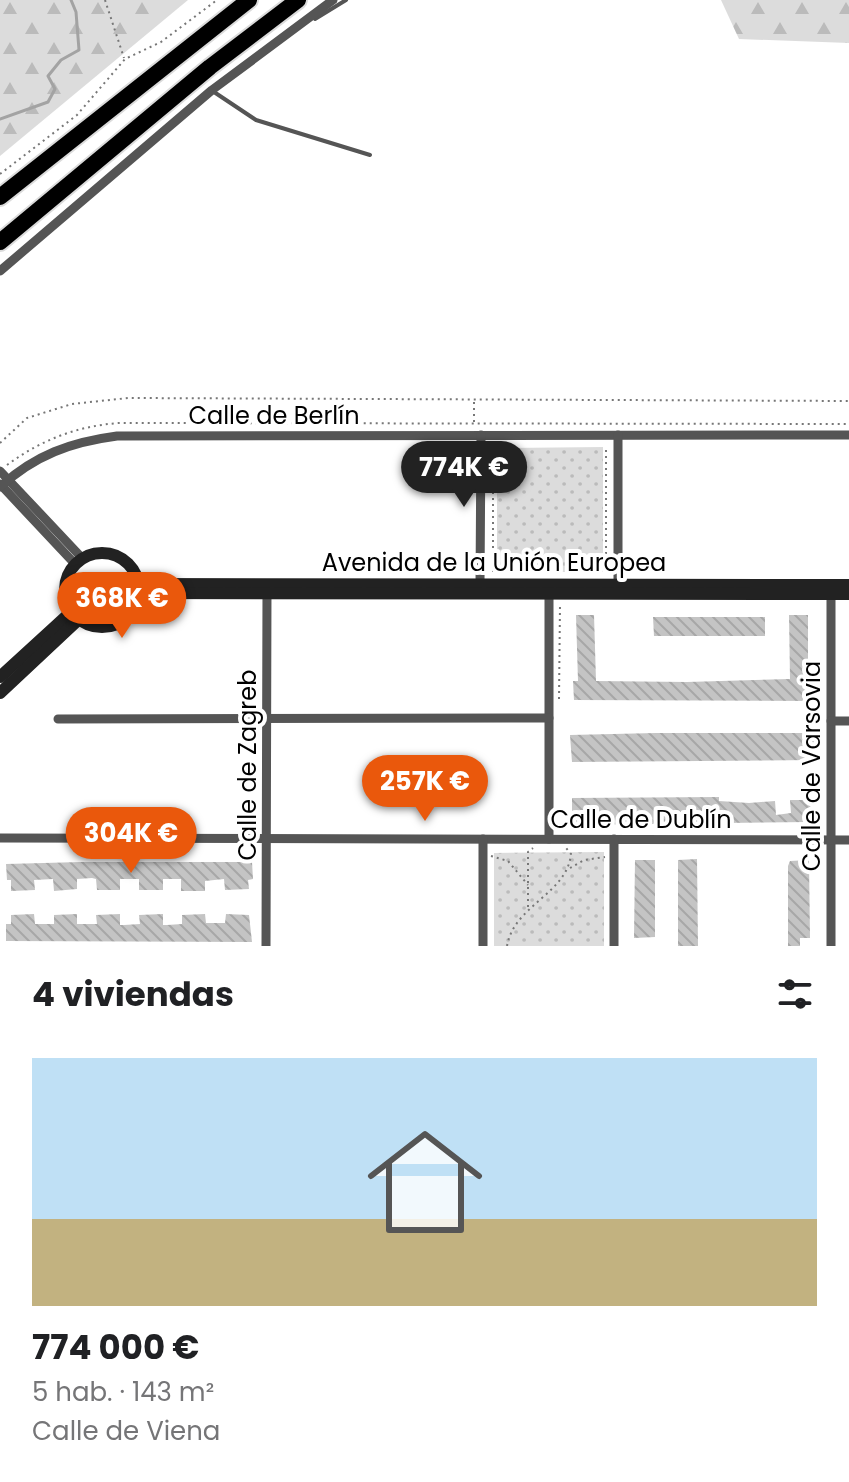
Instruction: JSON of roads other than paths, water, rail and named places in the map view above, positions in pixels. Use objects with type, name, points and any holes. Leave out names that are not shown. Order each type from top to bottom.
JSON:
[{"type":"highway","points":[[0,197],[249,0]]},
{"type":"highway","points":[[0,242],[128,133],[298,0]]},
{"type":"street","points":[[0,271],[212,90],[333,0]]},
{"type":"street","points":[[480,584],[481,435]]},
{"type":"street","points":[[618,435],[618,584]]},
{"type":"street","name":"Calle de Berlín","points":[[2,484],[29,463],[57,450],[87,440],[117,436],[849,435]]},
{"type":"street","points":[[0,471],[2,484],[78,561]]},
{"type":"street","points":[[100,552],[112,554],[132,568],[139,589],[130,614],[120,622],[96,627],[75,615],[64,594],[65,582],[78,561],[100,552]]},
{"type":"street","name":"Avenida de la Unión Europea","points":[[267,589],[480,584],[553,591],[618,584],[831,590],[849,594]]},
{"type":"street","name":"Avenida de la Unión Europea","points":[[139,589],[831,590],[849,585]]},
{"type":"street","name":"Calle de Zagreb","points":[[266,946],[267,589]]},
{"type":"street","name":"Calle de Varsovia","points":[[831,590],[831,946]]},
{"type":"street","points":[[553,591],[549,718],[560,842]]},
{"type":"street","points":[[0,677],[75,615]]},
{"type":"street","points":[[0,693],[75,615]]},
{"type":"street","points":[[58,719],[549,718]]},
{"type":"street","points":[[831,721],[849,721]]},
{"type":"street","name":"Calle de Dublín","points":[[0,838],[483,839],[535,845],[614,839],[849,840]]},
{"type":"street","points":[[483,839],[489,853],[483,946]]},
{"type":"street","points":[[614,839],[614,946]]},
{"type":"lane","points":[[272,45],[346,0]]},
{"type":"lane","points":[[212,90],[256,120],[370,155]]},
{"type":"waterway","points":[[0,119],[48,102],[55,89],[48,76],[61,60],[79,50],[76,12],[71,0]]}]
